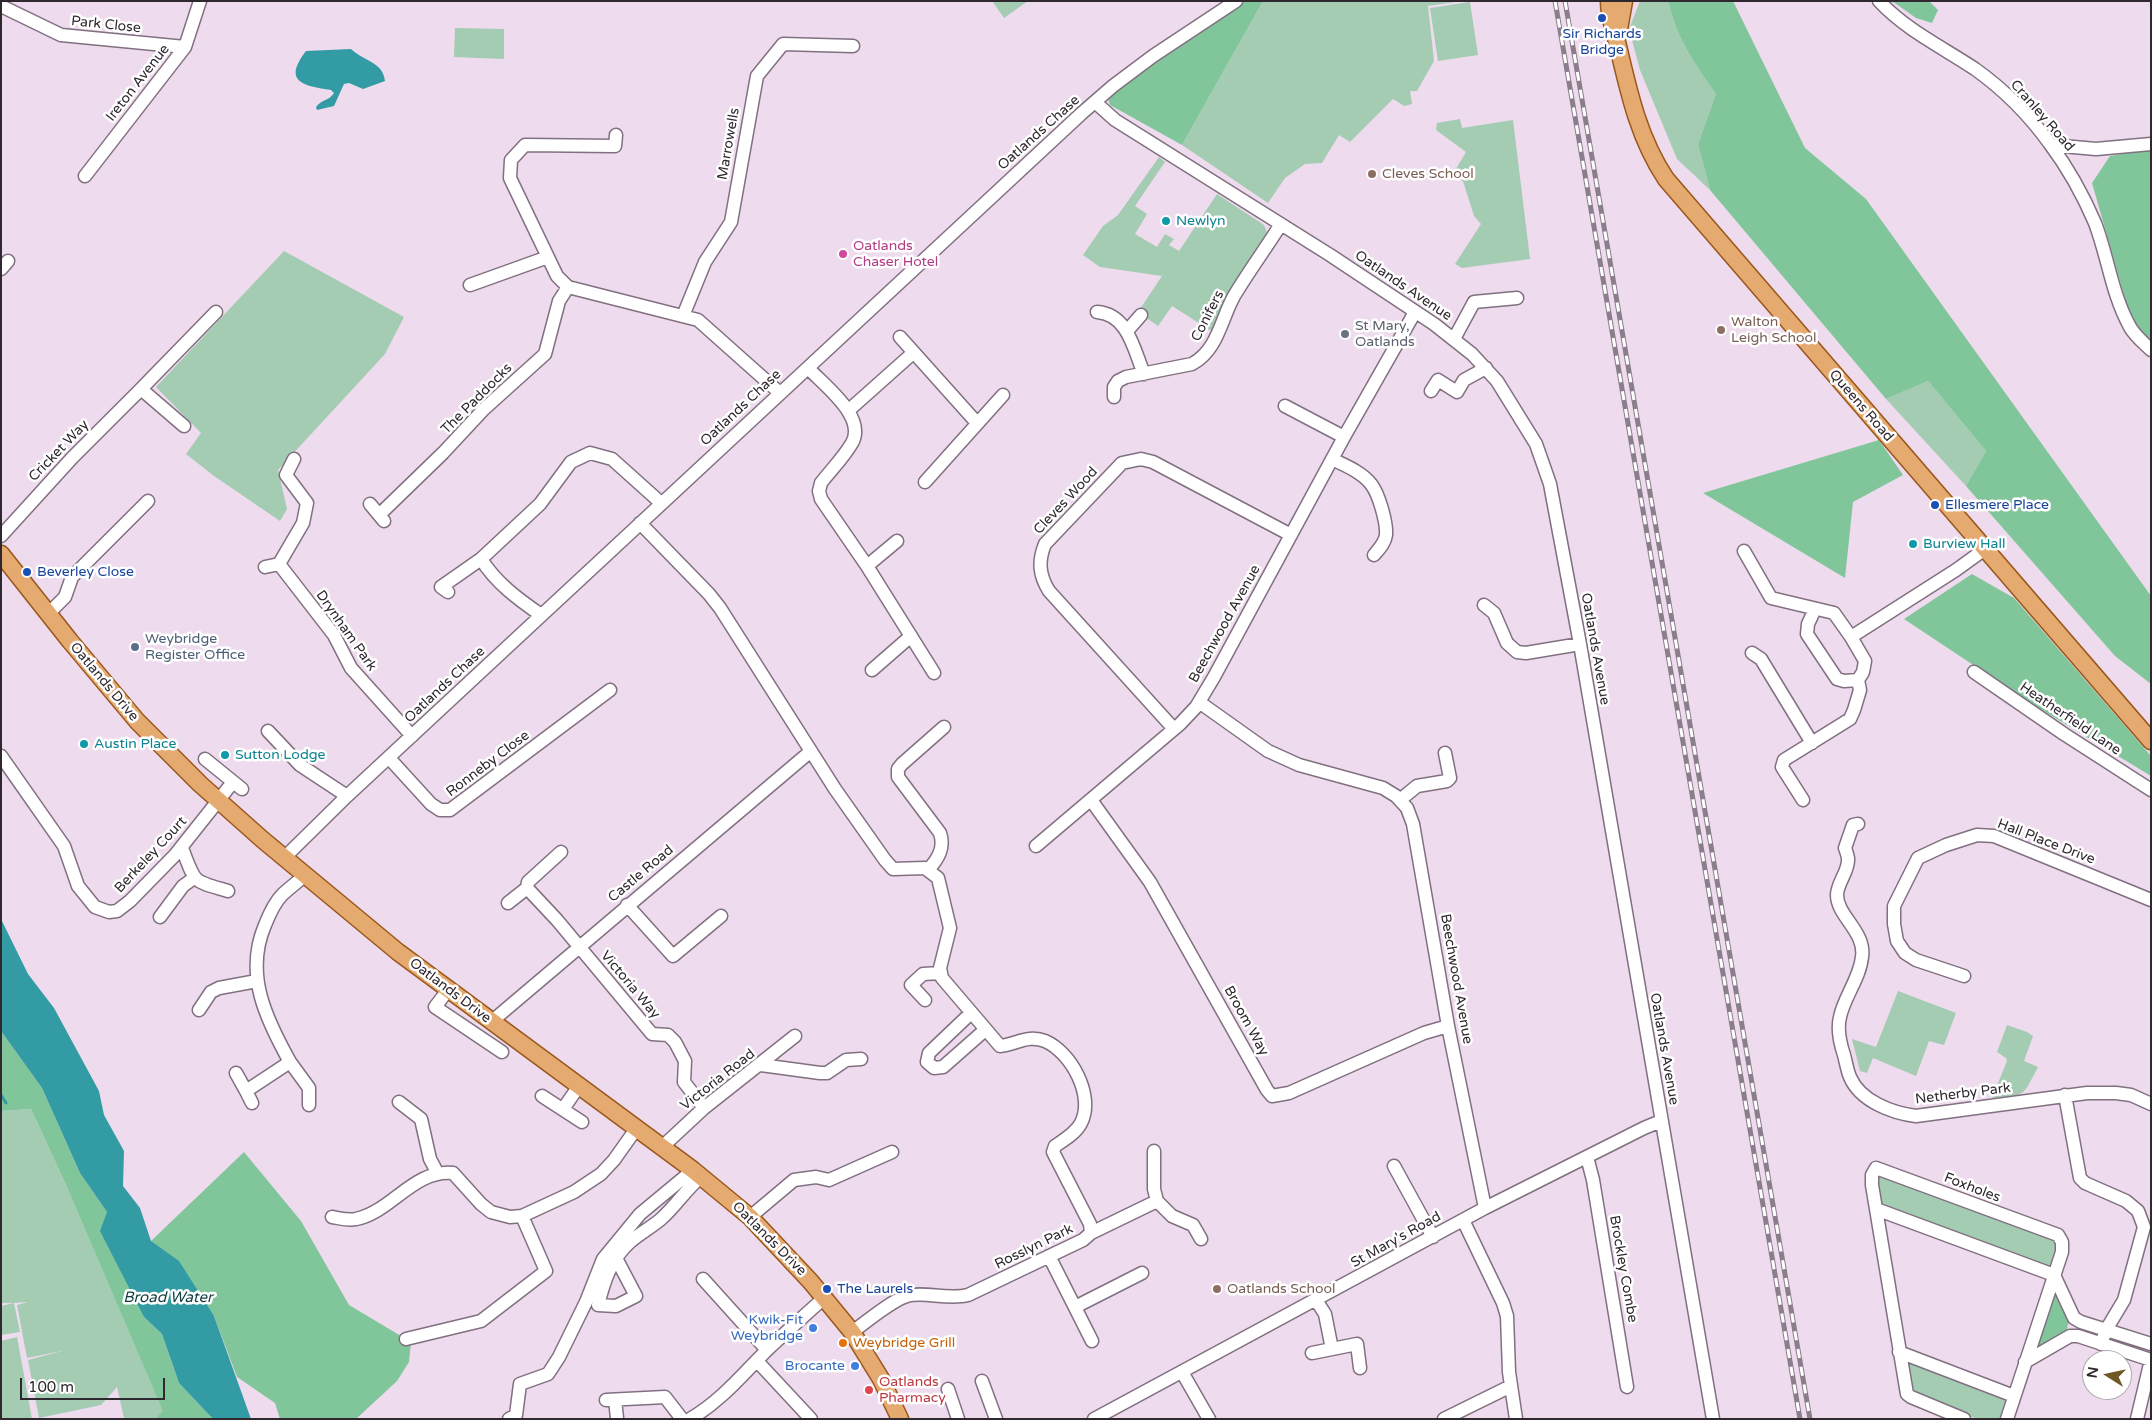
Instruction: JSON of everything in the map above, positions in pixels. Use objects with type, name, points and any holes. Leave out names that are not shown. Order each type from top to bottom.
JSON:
[{"type":"main road","name":"Queens Road","points":[[1609,1],[1613,32],[1643,138],[1655,163],[1666,179],[2151,741]]},
{"type":"main road","name":"Queens Road","points":[[1618,45],[1624,1]]},
{"type":"main road","name":"Oatlands Drive","points":[[1,554],[137,722],[218,800],[362,923],[448,990],[697,1174],[750,1217],[824,1298],[852,1332],[881,1379],[899,1418]]},
{"type":"street","name":"Ireton Avenue","points":[[85,176],[185,48],[200,1]]},
{"type":"street","name":"Oatlands Chase","points":[[284,858],[347,796],[661,503],[1113,86],[1153,56],[1236,1]]},
{"type":"street","name":"Cranley Road","points":[[1879,1],[1887,10],[1934,45],[1973,68],[1996,85],[2051,145],[2068,169],[2088,207],[2121,307],[2131,329],[2151,350]]},
{"type":"street","name":"Park Close","points":[[1,6],[61,35],[185,48]]},
{"type":"street","name":"Marrowells","points":[[683,316],[705,262],[731,222],[757,76],[783,44],[853,46]]},
{"type":"street","name":"Oatlands Avenue","points":[[1096,102],[1115,120],[1281,224],[1454,339],[1486,368],[1497,381],[1536,444],[1544,465],[1553,503],[1580,644],[1713,1419]]},
{"type":"street","points":[[616,135],[615,146],[525,145],[511,160],[510,178],[557,276],[568,286],[698,320],[780,393]]},
{"type":"street","points":[[2051,145],[2096,149],[2151,144]]},
{"type":"street","name":"Conifers","points":[[1114,397],[1114,388],[1118,381],[1192,364],[1202,358],[1211,347],[1233,298],[1281,224]]},
{"type":"street","points":[[470,285],[548,257]]},
{"type":"street","name":"The Paddocks","points":[[370,504],[381,518],[484,409],[545,354],[559,301],[568,286]]},
{"type":"street","points":[[1454,339],[1474,302],[1517,298]]},
{"type":"street","name":"Cricket Way","points":[[1,536],[72,458],[216,312]]},
{"type":"street","points":[[1097,312],[1107,313],[1112,316],[1127,331],[1144,374]]},
{"type":"street","name":"Beechwood Avenue","points":[[1415,312],[1344,437],[1199,702],[1268,752],[1299,765],[1383,788],[1400,800],[1407,808],[1413,824],[1448,1026],[1485,1208]]},
{"type":"street","points":[[1127,331],[1141,315]]},
{"type":"street","points":[[900,337],[977,424]]},
{"type":"street","points":[[849,410],[913,353]]},
{"type":"street","points":[[808,368],[849,410],[856,429],[853,442],[821,483],[819,491],[821,499],[934,673]]},
{"type":"street","points":[[1431,391],[1438,380],[1457,392],[1464,380],[1486,368]]},
{"type":"street","points":[[141,389],[184,426]]},
{"type":"street","points":[[925,482],[1003,395]]},
{"type":"street","points":[[1285,406],[1344,437]]},
{"type":"street","points":[[440,587],[481,559],[540,504],[571,462],[590,454],[612,459],[661,503]]},
{"type":"street","points":[[286,475],[294,459]]},
{"type":"street","name":"Cleves Wood","points":[[1174,729],[1042,581],[1040,569],[1041,554],[1045,544],[1122,463],[1141,459],[1153,462],[1291,535]]},
{"type":"street","points":[[1332,459],[1348,467],[1371,483],[1378,496],[1386,535],[1383,544],[1374,555]]},
{"type":"street","points":[[273,476],[286,475]]},
{"type":"street","points":[[265,566],[279,564],[303,522],[307,502],[286,475]]},
{"type":"street","points":[[48,614],[65,596],[72,577],[148,501]]},
{"type":"street","points":[[640,523],[709,594],[720,608],[835,789],[893,869],[928,870],[938,878],[950,928],[942,958],[941,973],[923,974],[910,985],[925,1000]]},
{"type":"street","points":[[866,566],[898,541]]},
{"type":"street","points":[[1852,636],[1956,570],[1985,549]]},
{"type":"street","points":[[1744,551],[1771,598],[1834,613],[1852,636],[1865,661],[1863,672],[1858,680],[1860,690],[1853,715],[1830,733],[1784,760],[1782,767],[1803,800]]},
{"type":"street","points":[[481,559],[490,573],[541,615]]},
{"type":"street","name":"Drynham Park","points":[[279,564],[334,635],[351,668],[412,736]]},
{"type":"street","points":[[1484,606],[1494,613],[1507,643],[1517,652],[1526,653],[1580,644]]},
{"type":"street","points":[[1815,609],[1808,624],[1807,634],[1837,679],[1844,682],[1858,680]]},
{"type":"street","points":[[872,670],[911,636]]},
{"type":"street","points":[[1752,653],[1761,659],[1812,743]]},
{"type":"street","name":"Heatherfield Lane","points":[[1974,672],[2064,734],[2151,790]]},
{"type":"street","name":"Ronneby Close","points":[[389,758],[431,804],[440,810],[450,810],[610,690]]},
{"type":"street","points":[[1036,846],[1174,729],[1199,702]]},
{"type":"street","points":[[270,727],[300,765],[347,796]]},
{"type":"street","points":[[928,870],[936,862],[941,851],[942,840],[940,833],[898,777],[898,769],[944,727]]},
{"type":"street","name":"Castle Road","points":[[491,1022],[811,751]]},
{"type":"street","points":[[1400,800],[1417,786],[1447,781],[1450,778],[1445,753]]},
{"type":"street","name":"Berkeley Court","points":[[1,756],[64,846],[78,886],[95,907],[109,912],[117,911],[130,901],[182,848],[218,800],[238,786],[205,758]]},
{"type":"street","name":"Broom Way","points":[[1091,800],[1150,882],[1272,1096],[1289,1093],[1424,1033],[1448,1026]]},
{"type":"street","name":"Netherby Park","points":[[1858,824],[1853,825],[1844,848],[1848,859],[1837,896],[1840,905],[1859,937],[1863,950],[1862,961],[1840,1018],[1839,1030],[1841,1046],[1850,1077],[1857,1087],[1868,1097],[1891,1111],[1916,1116],[2065,1095],[2116,1093],[2131,1095],[2151,1104]]},
{"type":"street","name":"Hall Place Drive","points":[[1964,976],[1916,960],[1905,953],[1897,940],[1894,924],[1894,906],[1918,858],[1946,845],[1977,835],[1994,836],[2151,900]]},
{"type":"street","points":[[182,848],[194,878],[198,882],[228,891]]},
{"type":"street","points":[[508,903],[527,888],[528,882],[561,852]]},
{"type":"street","points":[[305,875],[281,896],[270,915],[259,943],[256,958],[257,981],[271,1028],[290,1062],[309,1088],[309,1105]]},
{"type":"street","points":[[160,917],[183,886],[194,878]]},
{"type":"street","name":"Victoria Way","points":[[527,888],[558,920],[578,947],[652,1034],[668,1035],[675,1042],[685,1061],[684,1082],[704,1108]]},
{"type":"street","points":[[627,905],[673,956],[721,916]]},
{"type":"street","name":"Rosslyn Park","points":[[852,1332],[898,1299],[908,1295],[958,1298],[968,1295],[1084,1240],[1091,1234],[1090,1224],[1053,1152],[1055,1146],[1072,1134],[1081,1124],[1084,1114],[1083,1089],[1074,1070],[1064,1054],[1044,1041],[1023,1039],[1000,1046],[942,978],[941,973]]},
{"type":"street","points":[[199,1010],[210,992],[219,988],[257,981]]},
{"type":"street","points":[[448,990],[435,1007],[502,1052]]},
{"type":"street","points":[[971,1013],[929,1053],[927,1062],[934,1068],[943,1067],[985,1030]]},
{"type":"street","name":"Victoria Road","points":[[661,1148],[704,1108],[761,1065],[795,1036]]},
{"type":"street","points":[[761,1065],[827,1073],[846,1060],[861,1060]]},
{"type":"street","points":[[246,1091],[290,1062]]},
{"type":"street","points":[[236,1074],[252,1103]]},
{"type":"street","points":[[563,1110],[579,1086]]},
{"type":"street","points":[[2065,1095],[2080,1178],[2085,1183],[2134,1206],[2144,1227],[2124,1300],[2106,1330],[2101,1344]]},
{"type":"street","points":[[542,1096],[582,1122]]},
{"type":"street","points":[[399,1102],[421,1119],[430,1159],[437,1172]]},
{"type":"street","name":"St Mary's Road","points":[[1100,1418],[1485,1208],[1661,1121]]},
{"type":"street","points":[[332,1217],[354,1220],[374,1213],[407,1189],[437,1172],[453,1173],[480,1204],[491,1212],[510,1217],[522,1216],[574,1192],[601,1174],[614,1160],[636,1129]]},
{"type":"street","points":[[1154,1151],[1154,1189],[1157,1200],[1172,1216],[1193,1226],[1202,1239]]},
{"type":"street","points":[[750,1217],[794,1180],[816,1177],[829,1180],[892,1152]]},
{"type":"street","name":"Brockley Combe","points":[[1587,1158],[1593,1180],[1628,1387]]},
{"type":"street","points":[[1394,1166],[1433,1237]]},
{"type":"street","name":"Foxholes","points":[[1964,1419],[1907,1394],[1876,1209],[1872,1175],[1876,1168],[2058,1236],[2062,1242],[2062,1252],[2007,1419]]},
{"type":"street","points":[[616,1258],[631,1241],[661,1219],[691,1186],[697,1174]]},
{"type":"street","points":[[509,1419],[516,1415],[520,1384],[548,1374],[559,1357],[586,1302],[603,1259],[640,1214],[697,1174]]},
{"type":"street","points":[[1091,1234],[1157,1200]]},
{"type":"street","points":[[1876,1209],[2054,1275],[2074,1318],[2151,1344]]},
{"type":"street","points":[[406,1339],[481,1321],[546,1271],[522,1216]]},
{"type":"street","points":[[1463,1220],[1503,1303],[1507,1316],[1511,1386],[1516,1419]]},
{"type":"street","points":[[1049,1256],[1092,1341]]},
{"type":"street","points":[[1075,1307],[1142,1273]]},
{"type":"street","points":[[703,1279],[767,1350]]},
{"type":"street","points":[[690,1419],[706,1410],[727,1392],[767,1350],[824,1298]]},
{"type":"street","points":[[1316,1300],[1325,1314],[1332,1348]]},
{"type":"street","points":[[2026,1362],[2070,1336],[2078,1336],[2151,1360],[2137,1419]]},
{"type":"street","points":[[1312,1354],[1332,1348],[1357,1344],[1360,1368]]},
{"type":"street","points":[[1899,1352],[2014,1396]]},
{"type":"street","points":[[757,1361],[811,1419]]},
{"type":"street","points":[[1182,1372],[1209,1419]]},
{"type":"street","points":[[982,1381],[996,1419]]},
{"type":"street","points":[[1444,1419],[1511,1386]]},
{"type":"street","points":[[948,1389],[958,1419]]},
{"type":"street","points":[[617,1418],[611,1400],[665,1398],[682,1419]]},
{"type":"green space","points":[[992,1],[1028,1],[1004,18]]},
{"type":"green space","points":[[1243,1],[1263,1],[1182,145],[1110,105],[1108,98],[1183,39]]},
{"type":"green space","points":[[1263,1],[1462,1],[1428,6],[1434,61],[1417,91],[1410,91],[1412,104],[1404,106],[1393,99],[1350,142],[1339,135],[1322,163],[1305,164],[1285,178],[1268,203],[1182,145]]},
{"type":"green space","points":[[1640,1],[1668,1],[1681,39],[1716,94],[1698,144],[1710,190],[1677,159],[1640,70],[1629,29]]},
{"type":"green space","points":[[1668,1],[1733,1],[1805,148],[1866,199],[2151,596],[2151,684],[2115,656],[1966,486],[1986,451],[1928,381],[1886,399],[1710,190],[1698,144],[1716,94],[1681,39]]},
{"type":"green space","points":[[1892,1],[1929,1],[1938,10],[1932,23],[1916,18]]},
{"type":"green space","points":[[1470,2],[1478,55],[1438,61],[1430,8]]},
{"type":"green space","points":[[455,28],[504,29],[504,59],[454,57]]},
{"type":"green space","points":[[1460,119],[1462,128],[1513,120],[1530,259],[1462,268],[1455,264],[1481,224],[1474,216],[1463,181],[1453,174],[1466,152],[1436,130],[1437,123]]},
{"type":"green space","points":[[2151,149],[2151,345],[2133,326],[2092,183],[2110,156]]},
{"type":"green space","points":[[1159,157],[1165,162],[1135,206],[1147,214],[1135,234],[1157,247],[1165,234],[1174,239],[1169,245],[1179,251],[1217,194],[1264,225],[1267,233],[1264,242],[1213,332],[1172,306],[1158,326],[1138,312],[1162,276],[1100,267],[1083,255],[1103,226],[1118,215]]},
{"type":"green space","points":[[284,251],[404,317],[385,354],[278,470],[287,509],[280,521],[214,476],[186,454],[201,433],[156,387]]},
{"type":"green space","points":[[1928,381],[1986,451],[1966,486],[1886,399]]},
{"type":"green space","points":[[1879,440],[1903,475],[1853,502],[1845,578],[1703,493]]},
{"type":"green space","points":[[1972,574],[2014,598],[2151,756],[2151,776],[2029,702],[1904,619]]},
{"type":"green space","points":[[1898,991],[1956,1013],[1944,1045],[1929,1041],[1916,1076],[1873,1058],[1867,1073],[1860,1071],[1852,1039],[1876,1047]]},
{"type":"green space","points":[[2007,1025],[2033,1036],[2024,1061],[2038,1067],[2022,1093],[1992,1098],[2007,1061],[2006,1058],[1997,1052]]},
{"type":"green space","points":[[1,1031],[42,1088],[80,1173],[107,1212],[144,1317],[162,1334],[179,1383],[213,1419],[155,1419],[163,1411],[66,1185],[31,1109],[1,1111]]},
{"type":"green space","points":[[31,1109],[66,1185],[164,1412],[155,1419],[124,1418],[117,1387],[101,1405],[39,1418],[28,1360],[62,1351],[27,1358],[17,1305],[28,1302],[1,1303],[1,1111]]},
{"type":"green space","points":[[244,1152],[301,1221],[349,1305],[411,1342],[409,1362],[397,1381],[356,1419],[280,1419],[275,1403],[237,1377],[214,1316],[151,1241]]},
{"type":"green space","points":[[1877,1173],[2052,1233],[2060,1247],[2051,1268],[1880,1205]]},
{"type":"green space","points":[[2055,1288],[2068,1314],[2068,1325],[2066,1332],[2038,1348],[2035,1347]]},
{"type":"green space","points":[[14,1303],[20,1332],[1,1335],[1,1306]]},
{"type":"green space","points":[[17,1337],[32,1419],[1,1419],[1,1341]]},
{"type":"green space","points":[[1906,1359],[2008,1398],[2004,1419],[1977,1419],[1913,1393]]},
{"type":"water","points":[[351,49],[377,66],[384,75],[385,81],[363,89],[349,83],[344,84],[334,106],[317,110],[316,107],[318,105],[334,93],[331,90],[312,87],[299,81],[296,76],[296,70],[299,61],[306,51]]},
{"type":"water","name":"Broad Water","points":[[1,919],[28,974],[54,1008],[99,1091],[104,1115],[124,1151],[123,1186],[140,1208],[151,1241],[179,1261],[214,1316],[251,1419],[213,1419],[179,1383],[162,1334],[144,1317],[100,1231],[107,1212],[80,1173],[42,1088],[1,1031]]},
{"type":"waterway","points":[[1,1095],[6,1103]]},
{"type":"railway","points":[[1555,1],[1800,1419]]},
{"type":"railway","points":[[1565,1],[1810,1419]]},
{"type":"place","name":"Sir Richards Bridge","points":[[1602,18]]},
{"type":"place","name":"Cleves School","points":[[1372,174]]},
{"type":"place","name":"Newlyn","points":[[1166,221]]},
{"type":"place","name":"Oatlands Chaser Hotel","points":[[843,254]]},
{"type":"place","name":"Walton Leigh School","points":[[1721,330]]},
{"type":"place","name":"St Mary, Oatlands","points":[[1345,334]]},
{"type":"place","name":"Ellesmere Place","points":[[1935,505]]},
{"type":"place","name":"Burview Hall","points":[[1913,544]]},
{"type":"place","name":"Beverley Close","points":[[27,572]]},
{"type":"place","name":"Weybridge Register Office","points":[[135,647]]},
{"type":"place","name":"Austin Place","points":[[84,744]]},
{"type":"place","name":"Sutton Lodge","points":[[225,755]]},
{"type":"place","name":"The Laurels","points":[[827,1289]]},
{"type":"place","name":"Oatlands School","points":[[1217,1289]]},
{"type":"place","name":"Kwik-Fit Weybridge","points":[[813,1328]]},
{"type":"place","name":"Weybridge Grill","points":[[843,1343]]},
{"type":"place","name":"Brocante","points":[[855,1366]]},
{"type":"place","name":"Oatlands Pharmacy","points":[[869,1390]]}]
